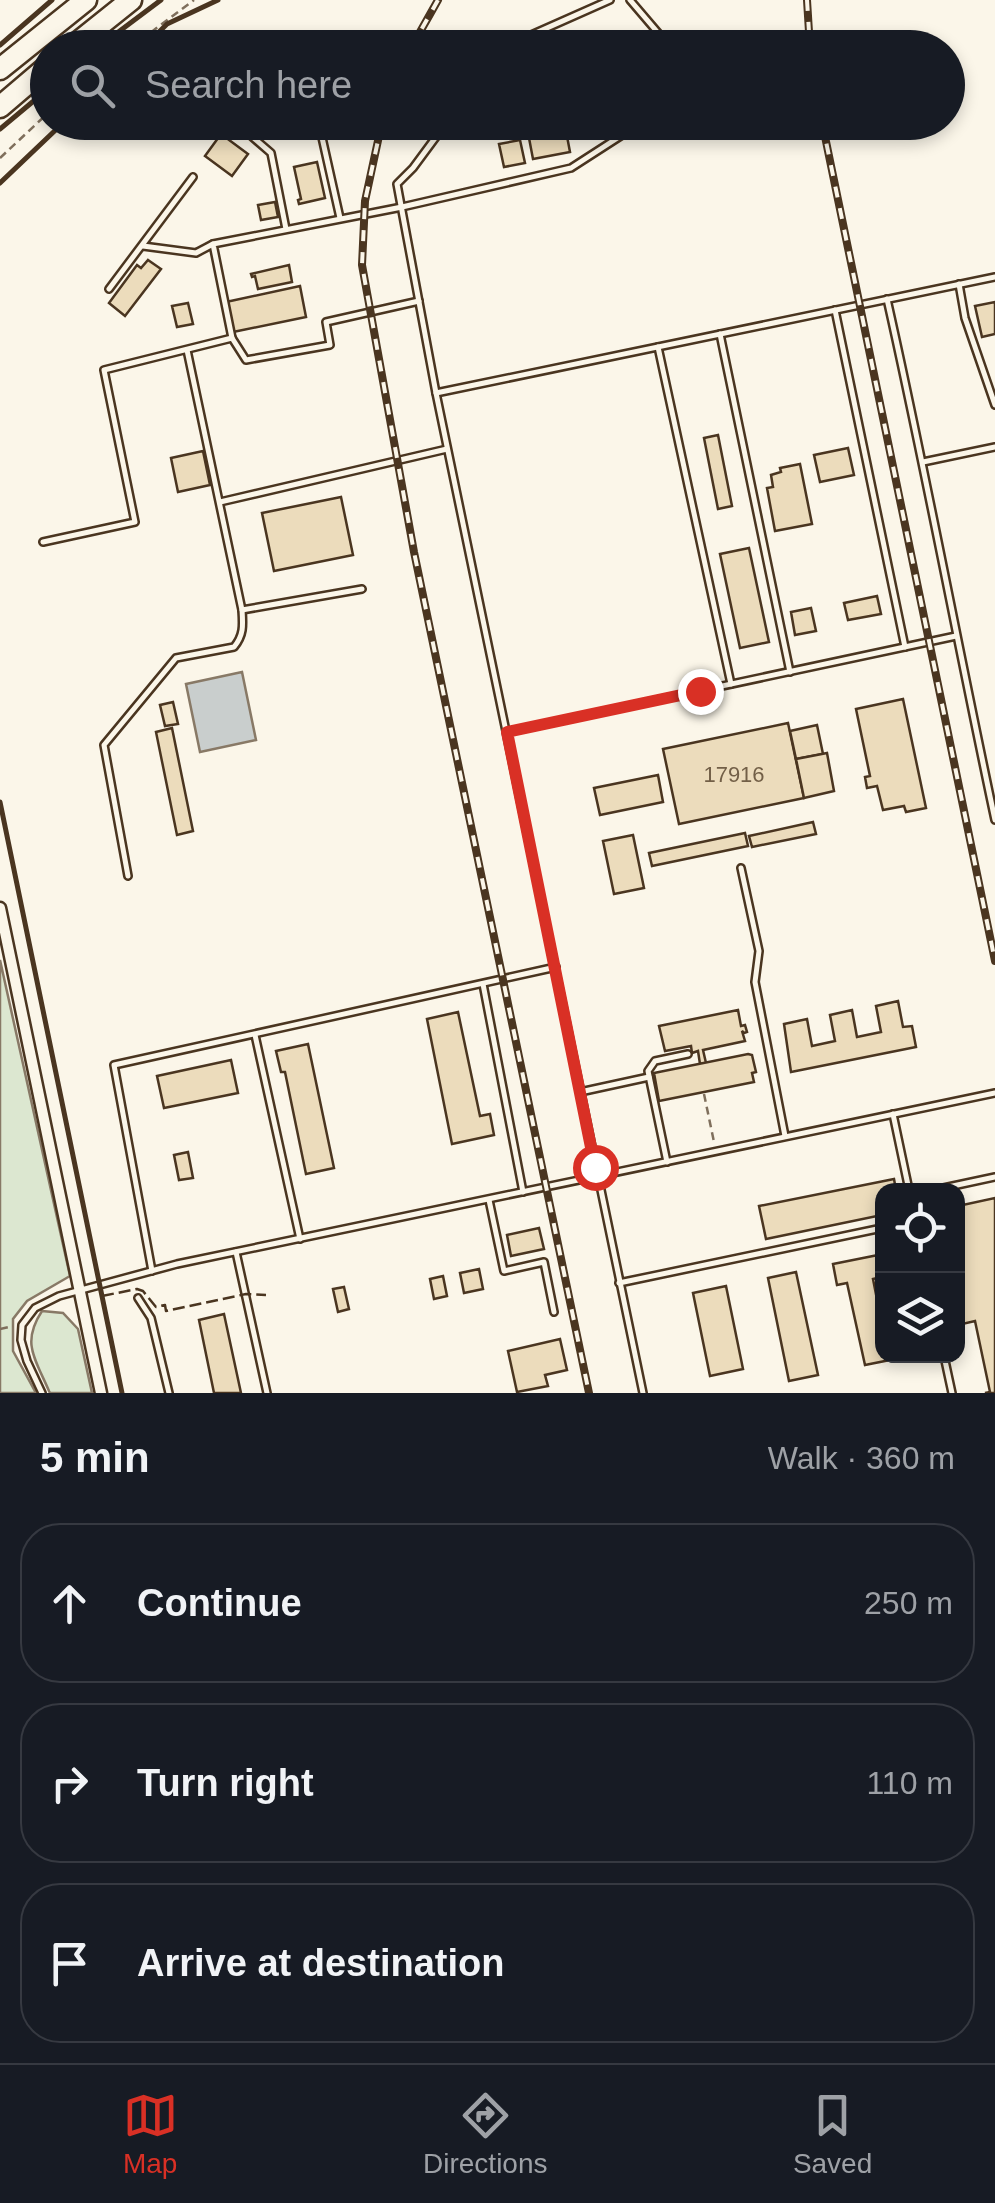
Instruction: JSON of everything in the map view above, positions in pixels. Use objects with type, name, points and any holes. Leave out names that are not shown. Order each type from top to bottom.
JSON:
[{"type":"highway","points":[[94,30],[131,0]]},
{"type":"highway","points":[[47,30],[78,4]]},
{"type":"highway","points":[[0,69],[30,44]]},
{"type":"highway","points":[[0,107],[30,81]]},
{"type":"street","points":[[0,908],[101,1393]]},
{"type":"lane","points":[[542,30],[610,0]]},
{"type":"lane","points":[[630,0],[656,30]]},
{"type":"lane","points":[[255,140],[270,153],[286,229]]},
{"type":"lane","points":[[323,140],[340,218]]},
{"type":"lane","points":[[434,140],[397,184],[447,448],[643,1393]]},
{"type":"lane","points":[[142,246],[196,253],[213,244],[402,207],[571,168],[614,140]]},
{"type":"lane","points":[[110,289],[193,177]]},
{"type":"lane","points":[[213,244],[232,338],[246,360],[330,345],[326,322],[419,301]]},
{"type":"lane","points":[[436,392],[995,277]]},
{"type":"lane","points":[[959,284],[965,318],[995,405]]},
{"type":"lane","points":[[887,299],[995,820]]},
{"type":"lane","points":[[836,310],[905,647]]},
{"type":"lane","points":[[720,334],[790,672]]},
{"type":"lane","points":[[43,542],[135,522],[104,370],[232,338]]},
{"type":"lane","points":[[658,346],[731,684]]},
{"type":"lane","points":[[128,876],[104,745],[176,658],[234,647],[243,628],[187,350]]},
{"type":"lane","points":[[923,462],[995,447]]},
{"type":"lane","points":[[220,502],[447,448]]},
{"type":"lane","points":[[242,610],[362,589]]},
{"type":"lane","points":[[507,732],[956,636]]},
{"type":"lane","points":[[741,868],[759,951],[755,982],[785,1136]]},
{"type":"lane","points":[[152,1272],[114,1065],[556,967]]},
{"type":"lane","points":[[482,984],[523,1193]]},
{"type":"lane","points":[[255,1035],[300,1239]]},
{"type":"lane","points":[[667,1162],[648,1071],[656,1060],[688,1054]]},
{"type":"lane","points":[[580,1092],[650,1077]]},
{"type":"lane","points":[[42,1393],[27,1361],[22,1324],[35,1308],[59,1296],[236,1252],[995,1093]]},
{"type":"lane","points":[[892,1114],[907,1183]]},
{"type":"lane","points":[[965,1183],[995,1177]]},
{"type":"lane","points":[[489,1200],[504,1271],[544,1262],[554,1312]]},
{"type":"lane","points":[[620,1282],[875,1229]]},
{"type":"lane","points":[[236,1252],[267,1393]]},
{"type":"lane","points":[[138,1298],[151,1318],[169,1393]]},
{"type":"lane","points":[[946,1363],[952,1393]]},
{"type":"path","points":[[154,30],[194,0]]},
{"type":"path","points":[[0,158],[30,130]]},
{"type":"path","points":[[704,1094],[714,1143]]},
{"type":"path","points":[[0,1329],[22,1324]]},
{"type":"green space","points":[[0,960],[70,1276],[27,1301],[13,1319],[13,1351],[36,1393],[0,1393]]},
{"type":"green space","points":[[42,1311],[63,1313],[78,1329],[92,1393],[50,1393],[31,1342]]},
{"type":"shaded area","points":[[242,672],[256,740],[200,752],[186,684]]},
{"type":"building","points":[[217,140],[229,140],[248,154],[232,176],[205,156]]},
{"type":"building","points":[[520,140],[525,163],[504,167],[499,144]]},
{"type":"building","points":[[529,140],[568,140],[570,152],[533,159]]},
{"type":"building","points":[[317,162],[325,198],[299,204],[294,167]]},
{"type":"building","points":[[275,202],[278,217],[261,220],[258,205]]},
{"type":"building","points":[[148,260],[161,269],[125,316],[109,303],[137,265],[141,268]]},
{"type":"building","points":[[289,265],[292,282],[258,289],[251,274]]},
{"type":"building","points":[[300,286],[306,317],[233,332],[226,302]]},
{"type":"building","points":[[995,302],[995,334],[982,337],[975,306]]},
{"type":"building","points":[[188,303],[193,324],[177,327],[172,306]]},
{"type":"building","points":[[718,435],[732,506],[718,509],[704,438]]},
{"type":"building","points":[[848,448],[854,475],[820,482],[814,455]]},
{"type":"building","points":[[203,451],[210,485],[178,492],[171,458]]},
{"type":"building","points":[[800,464],[812,524],[775,531],[767,488],[773,487],[771,475],[781,472],[780,468]]},
{"type":"building","points":[[341,497],[353,555],[274,571],[262,513]]},
{"type":"building","points":[[749,548],[769,642],[740,648],[720,554]]},
{"type":"building","points":[[877,596],[881,614],[848,620],[844,603]]},
{"type":"building","points":[[811,608],[816,631],[795,635],[791,612]]},
{"type":"building","points":[[903,699],[926,808],[906,812],[904,806],[883,810],[877,786],[867,788],[865,777],[870,776],[856,709]]},
{"type":"building","points":[[173,702],[178,724],[165,726],[160,705]]},
{"type":"building","points":[[788,723],[804,798],[679,824],[663,749]]},
{"type":"building","points":[[817,725],[823,754],[796,759],[790,731]]},
{"type":"building","points":[[172,728],[193,831],[177,835],[156,732]]},
{"type":"building","points":[[827,753],[834,791],[804,798],[796,759]]},
{"type":"building","points":[[658,775],[663,802],[600,815],[594,788]]},
{"type":"building","points":[[813,822],[816,834],[752,847],[749,836]]},
{"type":"building","points":[[745,833],[748,846],[652,866],[649,853]]},
{"type":"building","points":[[633,835],[644,888],[614,894],[603,841]]},
{"type":"building","points":[[898,1001],[903,1027],[912,1026],[916,1047],[791,1072],[784,1024],[807,1019],[812,1046],[835,1041],[830,1015],[852,1010],[857,1037],[881,1032],[876,1006]]},
{"type":"building","points":[[738,1010],[741,1026],[745,1025],[747,1032],[742,1031],[745,1041],[703,1050],[706,1063],[700,1064],[698,1051],[692,1053],[691,1046],[665,1051],[659,1026]]},
{"type":"building","points":[[458,1012],[480,1116],[490,1114],[494,1135],[452,1144],[427,1019]]},
{"type":"building","points":[[308,1044],[334,1168],[306,1174],[285,1072],[281,1072],[276,1051]]},
{"type":"building","points":[[752,1055],[756,1072],[752,1073],[754,1082],[659,1101],[654,1073]]},
{"type":"building","points":[[231,1060],[238,1093],[164,1108],[157,1076]]},
{"type":"building","points":[[188,1152],[193,1178],[179,1180],[174,1155]]},
{"type":"building","points":[[894,1179],[895,1183],[875,1183],[875,1216],[766,1239],[759,1206]]},
{"type":"building","points":[[995,1198],[995,1393],[985,1393],[990,1392],[975,1321],[965,1323],[965,1204]]},
{"type":"building","points":[[539,1228],[544,1249],[511,1256],[507,1235]]},
{"type":"building","points":[[875,1256],[875,1363],[865,1365],[847,1283],[837,1285],[833,1264]]},
{"type":"building","points":[[479,1269],[483,1289],[464,1293],[460,1273]]},
{"type":"building","points":[[796,1272],[818,1375],[789,1381],[768,1278]]},
{"type":"building","points":[[443,1276],[447,1296],[434,1299],[430,1279]]},
{"type":"building","points":[[726,1286],[743,1369],[710,1376],[693,1293]]},
{"type":"building","points":[[344,1287],[349,1309],[338,1312],[333,1289]]},
{"type":"building","points":[[224,1314],[241,1393],[214,1393],[199,1320]]},
{"type":"building","points":[[560,1339],[567,1370],[545,1375],[548,1386],[517,1392],[508,1351]]},
{"type":"railway","points":[[421,30],[438,0]]},
{"type":"railway","points":[[807,0],[809,30]]},
{"type":"railway","points":[[378,140],[365,201],[362,265],[414,552],[589,1393]]},
{"type":"railway","points":[[826,140],[995,961]]},
{"type":"fence","points":[[102,1296],[137,1289],[156,1307],[165,1305],[166,1311],[246,1294],[266,1295]]},
{"type":"wall","points":[[0,45],[52,0]]},
{"type":"wall","points":[[121,30],[161,0]]},
{"type":"wall","points":[[161,30],[218,0]]},
{"type":"wall","points":[[0,129],[30,104]]},
{"type":"wall","points":[[0,183],[45,140]]},
{"type":"wall","points":[[0,802],[122,1393]]},
{"type":"route","points":[[595,1167],[507,732],[700,691]]}]
